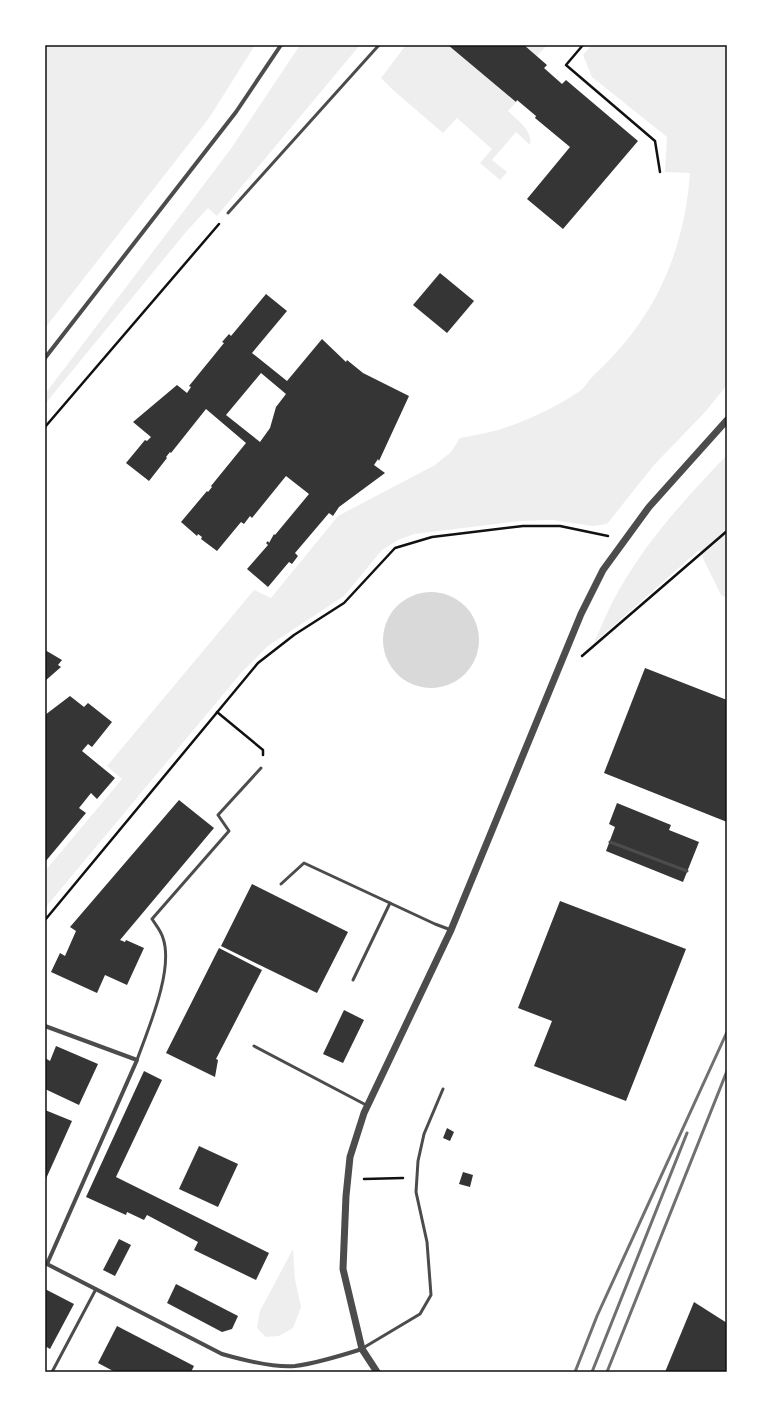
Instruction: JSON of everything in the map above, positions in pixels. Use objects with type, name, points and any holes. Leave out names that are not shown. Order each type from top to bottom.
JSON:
[{"type":"street","points":[[45,358],[236,112],[281,45]]},
{"type":"street","points":[[377,1372],[362,1349],[343,1269],[350,1157],[368,1106],[451,930],[580,614],[604,570],[626,538],[675,476],[727,420]]},
{"type":"street","points":[[45,1026],[137,1060],[46,1264],[222,1354],[247,1362],[294,1366],[330,1359],[362,1349]]},
{"type":"street","points":[[293,1372],[294,1366]]},
{"type":"lane","points":[[228,213],[378,45]]},
{"type":"lane","points":[[137,1060],[154,1015],[166,964],[164,938],[152,919],[229,831],[218,815],[261,768]]},
{"type":"lane","points":[[610,842],[687,871]]},
{"type":"lane","points":[[281,884],[304,863],[451,930]]},
{"type":"lane","points":[[354,980],[390,903]]},
{"type":"lane","points":[[254,1046],[368,1106]]},
{"type":"lane","points":[[362,1349],[420,1314],[431,1295],[427,1242],[416,1192],[418,1161],[424,1134],[443,1089]]},
{"type":"lane","points":[[52,1372],[96,1290]]},
{"type":"path","points":[[583,45],[566,65],[655,141],[660,172]]},
{"type":"path","points":[[45,428],[228,213]]},
{"type":"path","points":[[45,920],[258,663],[317,619],[344,604],[395,548],[432,537],[522,526],[560,526],[595,534],[626,538]]},
{"type":"path","points":[[576,661],[727,531]]},
{"type":"path","points":[[217,712],[252,740]]},
{"type":"path","points":[[348,1180],[417,1177]]},
{"type":"shaded area","points":[[45,45],[255,45],[209,118],[45,328]]},
{"type":"shaded area","points":[[300,45],[360,45],[217,216],[208,208],[186,232],[45,404],[45,394],[230,150]]},
{"type":"shaded area","points":[[406,45],[448,45],[516,102],[508,111],[527,130],[530,145],[516,132],[492,160],[507,172],[500,180],[480,163],[492,149],[457,118],[443,133],[381,78]]},
{"type":"shaded area","points":[[524,45],[547,45],[537,56]]},
{"type":"shaded area","points":[[592,45],[722,45],[727,49],[727,385],[706,411],[654,465],[607,524],[593,526],[552,520],[520,521],[414,534],[398,540],[382,550],[344,596],[268,646],[241,673],[45,908],[45,871],[122,779],[107,766],[254,590],[271,598],[338,516],[435,465],[451,452],[460,438],[513,425],[553,407],[580,391],[615,354],[633,332],[649,308],[662,284],[673,258],[687,203],[690,173],[665,172],[667,137],[592,77],[583,55]]},
{"type":"shaded area","points":[[727,455],[727,598],[721,595],[699,550],[594,643],[615,596],[642,553],[669,519]]},
{"type":"shaded area","points":[[431,592],[449,596],[458,600],[465,606],[471,613],[475,622],[479,640],[475,658],[471,667],[465,674],[458,680],[449,684],[431,688],[413,684],[404,680],[397,674],[391,667],[387,658],[383,640],[387,622],[391,613],[397,606],[404,600],[413,596]]},
{"type":"shaded area","points":[[293,1249],[295,1280],[301,1307],[293,1328],[279,1336],[266,1337],[257,1328],[260,1311]]},
{"type":"building","points":[[448,45],[524,45],[547,65],[544,68],[562,84],[566,80],[638,141],[563,229],[527,199],[570,147],[535,118],[536,116],[517,100],[516,102]]},
{"type":"building","points":[[440,273],[474,301],[447,333],[413,305]]},
{"type":"building","points":[[266,294],[287,311],[252,353],[287,381],[322,339],[346,362],[347,360],[363,373],[409,396],[379,461],[378,459],[374,465],[385,473],[339,507],[333,516],[329,513],[295,553],[298,556],[292,564],[289,562],[268,587],[247,569],[268,545],[266,543],[268,541],[269,543],[274,534],[275,535],[309,494],[286,476],[252,518],[250,516],[244,524],[241,522],[217,551],[201,539],[202,537],[198,534],[197,536],[181,522],[207,491],[208,492],[212,487],[211,486],[246,443],[206,409],[171,453],[170,452],[166,457],[167,458],[149,481],[126,463],[145,440],[147,441],[151,437],[133,422],[177,385],[187,393],[191,387],[189,386],[224,343],[222,342],[229,334],[231,336]],"holes":[[[261,373],[286,394],[276,407],[270,428],[260,442],[226,415]]]},
{"type":"building","points":[[45,650],[62,660],[58,665],[61,667],[45,681]]},
{"type":"building","points":[[645,668],[727,700],[727,822],[604,773]]},
{"type":"building","points":[[70,696],[84,707],[88,703],[112,722],[92,747],[88,744],[82,751],[115,778],[97,799],[91,793],[79,808],[86,813],[45,862],[45,715]]},
{"type":"building","points":[[179,800],[214,828],[120,940],[125,942],[126,940],[144,948],[127,985],[105,975],[97,993],[51,972],[60,953],[65,956],[76,931],[70,927]]},
{"type":"building","points":[[617,803],[671,825],[669,830],[699,842],[683,882],[606,851],[615,827],[609,824]]},
{"type":"building","points":[[252,884],[348,932],[317,993],[221,946]]},
{"type":"building","points":[[560,901],[686,949],[626,1101],[534,1066],[552,1021],[518,1008]]},
{"type":"building","points":[[219,948],[262,970],[216,1059],[218,1060],[215,1077],[166,1053]]},
{"type":"building","points":[[344,1010],[364,1020],[343,1063],[323,1054]]},
{"type":"building","points":[[56,1046],[98,1064],[79,1105],[45,1089],[45,1058],[50,1061]]},
{"type":"building","points":[[144,1071],[162,1080],[116,1177],[269,1253],[256,1280],[194,1250],[198,1242],[147,1215],[144,1220],[127,1212],[126,1215],[86,1197]]},
{"type":"building","points":[[45,1110],[72,1121],[45,1181]]},
{"type":"building","points":[[447,1128],[454,1132],[450,1141],[443,1138]]},
{"type":"building","points":[[199,1146],[238,1164],[218,1207],[179,1189]]},
{"type":"building","points":[[463,1172],[473,1175],[470,1187],[459,1184]]},
{"type":"building","points":[[119,1239],[131,1245],[115,1276],[103,1270]]},
{"type":"building","points":[[176,1284],[238,1316],[232,1329],[222,1332],[167,1303]]},
{"type":"building","points":[[45,1289],[74,1304],[50,1349],[45,1346]]},
{"type":"building","points":[[694,1302],[727,1323],[727,1372],[665,1372]]},
{"type":"building","points":[[117,1326],[194,1366],[191,1372],[115,1372],[98,1363]]},
{"type":"railway","points":[[575,1372],[597,1316],[727,1032]]},
{"type":"railway","points":[[607,1372],[727,1071]]},
{"type":"railway","points":[[592,1372],[687,1133]]}]
